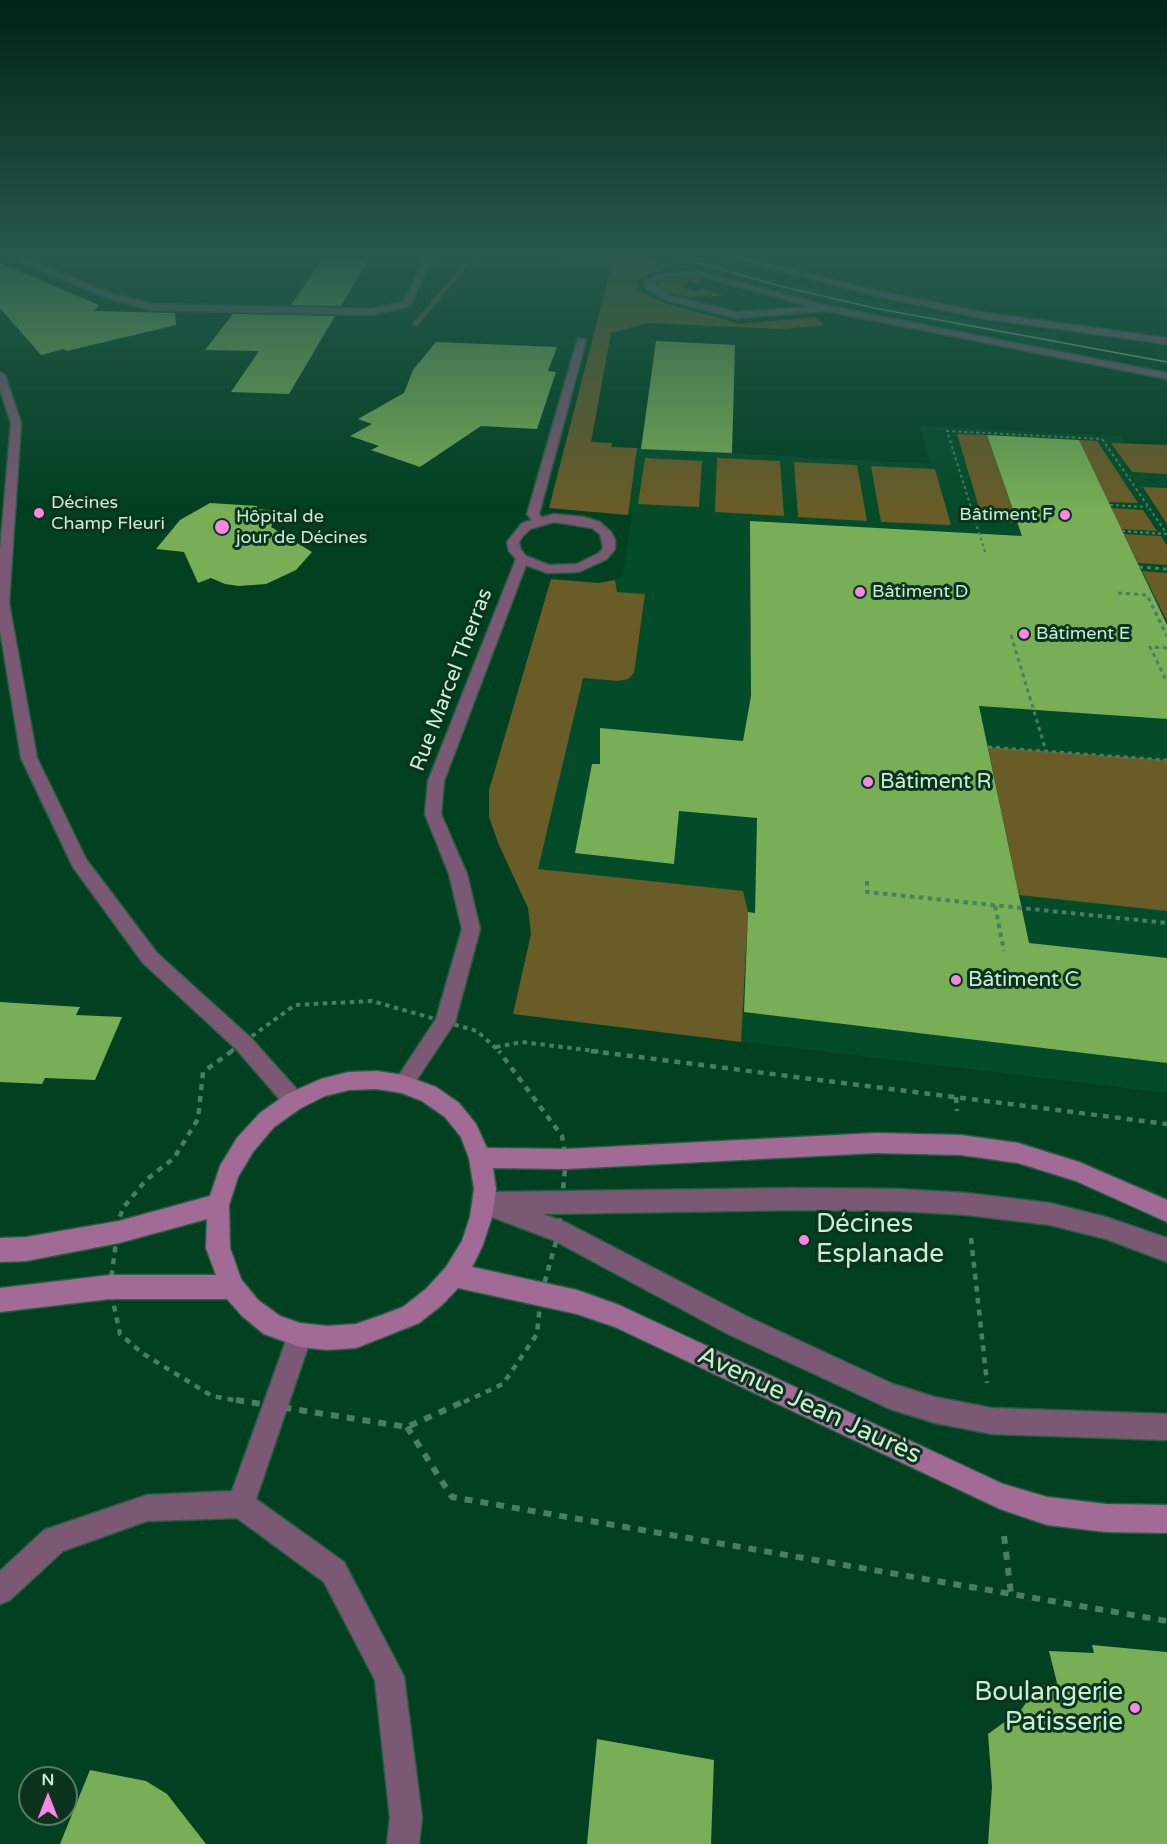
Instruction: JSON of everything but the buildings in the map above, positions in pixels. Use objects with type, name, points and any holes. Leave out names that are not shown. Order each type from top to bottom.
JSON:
[{"type":"main road","points":[[377,1080],[403,1084],[429,1094],[452,1110],[469,1131],[480,1158],[485,1190],[484,1203],[471,1247],[454,1275],[434,1296],[411,1314],[384,1328],[356,1336],[327,1338],[300,1335],[273,1325],[250,1308],[232,1287],[218,1248],[218,1205],[228,1173],[245,1145],[267,1120],[294,1101],[321,1088],[349,1081],[377,1080]]},
{"type":"main road","points":[[480,1158],[566,1159],[876,1143],[961,1145],[1018,1153],[1079,1172],[1167,1211]]},
{"type":"main road","points":[[0,1250],[26,1249],[119,1232],[218,1205]]},
{"type":"main road","name":"Avenue Jean Jaurès","points":[[454,1275],[541,1296],[577,1302],[619,1317],[1000,1496],[1047,1511],[1106,1518],[1167,1519]]},
{"type":"main road","points":[[0,1300],[110,1287],[232,1287]]},
{"type":"street","points":[[982,339],[1167,376]]},
{"type":"street","points":[[522,559],[547,568],[579,568],[593,563],[609,549],[609,540],[596,525],[569,518],[539,521],[533,514],[581,340]]},
{"type":"street","points":[[0,375],[16,423],[2,603],[29,758],[79,862],[150,958],[244,1044],[294,1101]]},
{"type":"street","name":"Rue Marcel Therras","points":[[403,1084],[445,1022],[471,929],[458,874],[433,814],[436,781],[522,559],[515,551],[513,542],[526,526],[539,521]]},
{"type":"street","points":[[484,1203],[807,1199],[899,1200],[967,1204],[1061,1217],[1106,1228],[1167,1250]]},
{"type":"street","points":[[484,1203],[559,1231],[737,1325],[890,1395],[935,1410],[992,1421],[1167,1427]]},
{"type":"street","points":[[241,1504],[300,1335]]},
{"type":"street","points":[[0,1590],[54,1540],[147,1508],[241,1504],[334,1572],[389,1677],[406,1818],[403,1844]]},
{"type":"path","points":[[985,552],[947,431],[1102,439],[1167,534],[1122,531],[1167,534]]},
{"type":"path","points":[[1110,505],[1148,507]]},
{"type":"path","points":[[1139,567],[1167,568]]},
{"type":"path","points":[[1118,593],[1147,595],[1167,636]]},
{"type":"path","points":[[1011,635],[1046,751]]},
{"type":"path","points":[[1167,648],[1150,646],[1167,682]]},
{"type":"path","points":[[988,747],[1167,760]]},
{"type":"path","points":[[867,881],[867,892],[1167,923]]},
{"type":"path","points":[[995,906],[1004,951]]},
{"type":"path","points":[[295,1005],[372,1001],[423,1016]]},
{"type":"path","points":[[477,1031],[496,1047],[562,1136]]},
{"type":"path","points":[[496,1047],[522,1042],[1167,1124]]},
{"type":"path","points":[[123,1208],[146,1180],[174,1158],[198,1119],[203,1072]]},
{"type":"path","points":[[956,1097],[961,1145]]},
{"type":"path","points":[[967,1204],[992,1421]]},
{"type":"path","points":[[110,1287],[120,1334],[142,1353],[212,1395]]},
{"type":"path","points":[[338,1417],[407,1427],[503,1384],[537,1334],[541,1296]]},
{"type":"path","points":[[407,1427],[452,1497],[1167,1621]]},
{"type":"path","points":[[1000,1496],[1011,1594]]},
{"type":"shaded area","points":[[592,339],[610,339],[591,442],[612,443],[611,447],[637,448],[628,515],[549,508]]},
{"type":"shaded area","points":[[1009,339],[1057,339],[1054,347]]},
{"type":"shaded area","points":[[920,426],[1121,436],[1125,443],[1167,445],[1167,1093],[513,1014],[531,934],[528,908],[499,845],[489,817],[489,790],[551,579],[608,583],[623,575],[632,515],[549,508],[565,444],[930,464]]},
{"type":"shaded area","points":[[957,434],[987,435],[1017,523],[983,521]]},
{"type":"shaded area","points":[[1079,440],[1097,441],[1138,503],[1108,502]]},
{"type":"shaded area","points":[[1111,443],[1167,445],[1167,474],[1132,472]]},
{"type":"shaded area","points":[[645,458],[702,461],[699,507],[638,504]]},
{"type":"shaded area","points":[[717,458],[780,461],[784,516],[715,512]]},
{"type":"shaded area","points":[[794,462],[857,465],[867,521],[798,517]]},
{"type":"shaded area","points":[[871,466],[935,469],[951,525],[881,522]]},
{"type":"shaded area","points":[[1143,487],[1167,488],[1167,524]]},
{"type":"shaded area","points":[[1111,508],[1143,510],[1157,531],[1121,529]]},
{"type":"shaded area","points":[[1124,534],[1161,536],[1167,546],[1167,565],[1138,563]]},
{"type":"shaded area","points":[[1142,571],[1167,573],[1167,621]]},
{"type":"shaded area","points":[[551,579],[598,583],[615,580],[617,592],[645,594],[634,673],[628,679],[618,681],[583,678],[538,869],[743,891],[748,912],[741,1042],[513,1014],[531,934],[528,908],[499,845],[489,817],[489,790]]},
{"type":"shaded area","points":[[988,747],[1167,760],[1167,911],[1019,895]]},
{"type":"tram line","points":[[1042,339],[1167,362]]},
{"type":"place","name":"Décines Champ Fleuri","points":[[39,513]]},
{"type":"place","name":"Bâtiment F","points":[[1065,515]]},
{"type":"place","name":"Hôpital de jour de Décines","points":[[222,527]]},
{"type":"place","name":"Bâtiment D","points":[[860,592]]},
{"type":"place","name":"Bâtiment E","points":[[1024,634]]},
{"type":"place","name":"Bâtiment R","points":[[868,782]]},
{"type":"place","name":"Bâtiment C","points":[[956,980]]},
{"type":"place","name":"Décines Esplanade","points":[[804,1240]]},
{"type":"place","name":"Boulangerie Patisserie","points":[[1135,1708]]}]
